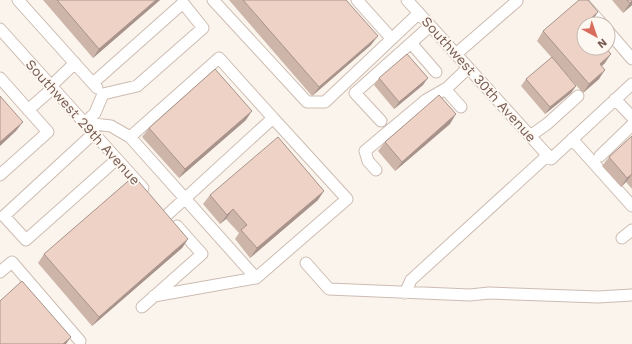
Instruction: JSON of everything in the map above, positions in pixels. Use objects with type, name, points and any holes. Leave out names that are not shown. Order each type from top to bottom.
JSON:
[{"type":"street","points":[[18,0],[103,94]]},
{"type":"street","points":[[213,0],[307,102],[325,102],[419,14]]},
{"type":"street","points":[[357,0],[392,39]]},
{"type":"street","name":"Southwest 30th Avenue","points":[[407,0],[549,157]]},
{"type":"street","points":[[456,54],[517,1],[516,0]]},
{"type":"street","points":[[582,1],[595,16]]},
{"type":"street","points":[[93,83],[183,3],[203,28],[137,86],[103,94]]},
{"type":"street","points":[[381,121],[355,93],[430,26]]},
{"type":"street","name":"Southwest 29th Avenue","points":[[0,29],[152,198]]},
{"type":"street","points":[[616,40],[632,59]]},
{"type":"street","points":[[412,43],[436,72]]},
{"type":"street","points":[[130,137],[219,58],[347,199],[256,278],[154,296]]},
{"type":"street","points":[[28,110],[76,64]]},
{"type":"street","points":[[376,170],[368,161],[366,151],[426,100],[445,89],[468,68]]},
{"type":"street","points":[[0,78],[48,132],[0,176]]},
{"type":"street","points":[[405,293],[411,280],[549,157],[572,139],[632,84]]},
{"type":"street","points":[[445,89],[461,107]]},
{"type":"street","points":[[85,123],[95,113],[103,94]]},
{"type":"street","points":[[530,136],[548,124],[578,96]]},
{"type":"street","points":[[615,99],[632,117]]},
{"type":"street","points":[[142,307],[202,254],[164,212],[185,198],[273,118]]},
{"type":"street","points":[[85,123],[112,126],[130,137],[256,278]]},
{"type":"street","points":[[600,156],[632,125]]},
{"type":"street","points":[[94,133],[4,216],[26,240],[117,159]]},
{"type":"street","points":[[572,139],[632,206]]},
{"type":"street","points":[[622,238],[632,230]]},
{"type":"street","points":[[0,272],[12,262],[80,341]]},
{"type":"street","points":[[306,263],[329,289],[470,295],[489,293],[598,297],[632,295]]},
{"type":"building","points":[[57,0],[156,0],[99,49]]},
{"type":"building","points":[[243,0],[346,0],[378,36],[319,87]]},
{"type":"building","points":[[579,0],[588,0],[598,12],[594,16],[576,16],[576,56],[609,56],[600,64],[605,70],[589,84],[543,31]]},
{"type":"building","points":[[407,54],[428,78],[399,102],[379,78]]},
{"type":"building","points":[[552,57],[576,86],[550,107],[526,79]]},
{"type":"building","points":[[215,69],[252,111],[185,169],[149,128]]},
{"type":"building","points":[[439,95],[456,114],[402,162],[385,142]]},
{"type":"building","points":[[0,96],[23,122],[0,142]]},
{"type":"building","points":[[632,136],[632,174],[627,178],[609,157]]},
{"type":"building","points":[[278,137],[324,191],[257,248],[241,230],[247,225],[233,209],[227,215],[210,195]]},
{"type":"building","points":[[134,176],[188,239],[99,317],[44,254]]},
{"type":"building","points":[[22,281],[71,337],[63,344],[0,344],[0,301]]}]
